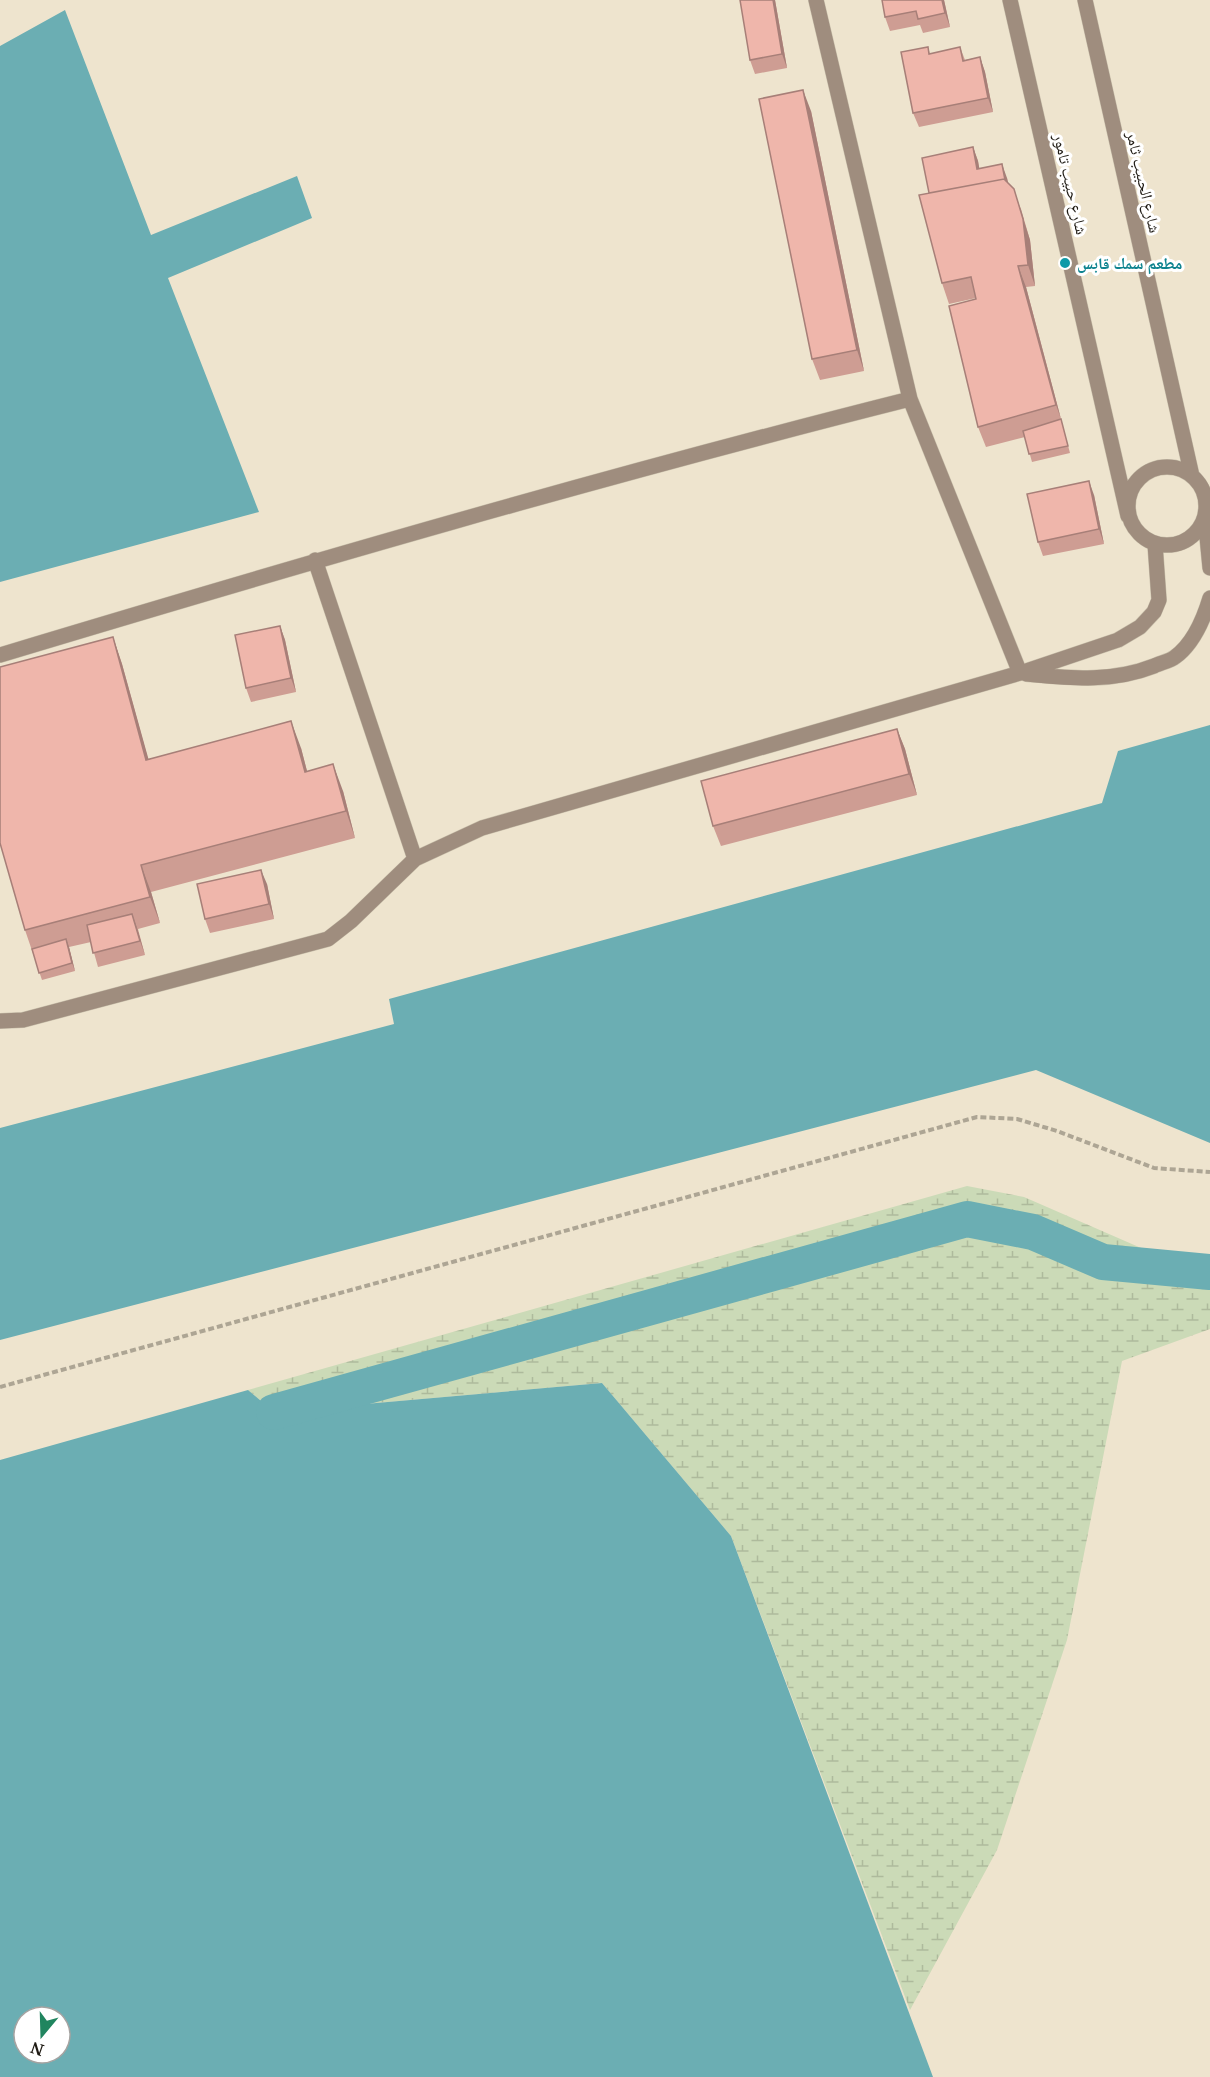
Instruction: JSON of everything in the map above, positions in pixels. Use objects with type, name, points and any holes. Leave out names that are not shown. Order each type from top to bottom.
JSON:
[{"type":"street","points":[[816,0],[910,399],[1020,673]]},
{"type":"street","name":"شارع حبيب تامور","points":[[1010,0],[1128,516]]},
{"type":"street","name":"شارع الحبيب ثامر","points":[[1085,0],[1192,476]]},
{"type":"street","points":[[0,655],[315,560],[680,457],[910,399]]},
{"type":"street","points":[[1207,508],[1194,534],[1186,541],[1176,544],[1155,544],[1143,537],[1128,516],[1127,503],[1130,491],[1146,472],[1170,467],[1192,476],[1204,494],[1207,508],[1210,568]]},
{"type":"street","points":[[0,1021],[9,1023],[23,1020],[328,939],[351,921],[415,859],[482,828],[1020,673],[1118,640],[1140,627],[1154,612],[1159,600],[1155,544]]},
{"type":"street","points":[[315,560],[415,859]]},
{"type":"street","points":[[1020,673],[1085,680],[1134,674],[1175,657],[1206,614],[1210,598]]},
{"type":"path","points":[[0,1387],[977,1117],[1017,1119],[1057,1131],[1154,1168],[1210,1172]]},
{"type":"green space","points":[[967,1186],[1024,1197],[1210,1278],[1210,1329],[1122,1361],[1067,1640],[997,1850],[910,2010],[731,1536],[602,1383],[274,1412],[248,1390]]},
{"type":"water","points":[[65,10],[151,235],[297,176],[312,218],[168,278],[259,512],[0,582],[0,46]]},
{"type":"water","points":[[1210,725],[1210,1143],[1036,1070],[0,1340],[0,1128],[394,1024],[389,999],[1102,803],[1118,751]]},
{"type":"water","points":[[602,1383],[731,1536],[933,2077],[0,2077],[0,1460],[248,1390],[274,1412]]},
{"type":"building","points":[[740,0],[773,0],[782,54],[750,60]]},
{"type":"building","points":[[882,0],[942,0],[945,13],[918,19],[916,11],[885,17]]},
{"type":"building","points":[[928,47],[929,54],[960,47],[963,61],[980,57],[988,98],[913,113],[901,52]]},
{"type":"building","points":[[803,90],[857,350],[812,359],[759,99]]},
{"type":"building","points":[[973,147],[977,169],[1002,164],[1005,180],[929,193],[922,158]]},
{"type":"building","points":[[1004,179],[1014,189],[1023,219],[1028,265],[1018,266],[1056,405],[978,427],[949,306],[976,299],[971,277],[942,283],[919,195]]},
{"type":"building","points":[[1061,419],[1068,446],[1029,454],[1023,431]]},
{"type":"building","points":[[1089,481],[1099,529],[1038,542],[1027,494]]},
{"type":"building","points":[[280,626],[291,678],[246,688],[235,635]]},
{"type":"building","points":[[113,637],[146,760],[291,721],[305,772],[333,764],[346,811],[141,865],[150,897],[25,930],[0,843],[0,667]]},
{"type":"building","points":[[897,729],[909,774],[713,826],[701,781]]},
{"type":"building","points":[[261,870],[269,904],[205,919],[197,884]]},
{"type":"building","points":[[132,914],[140,941],[93,953],[87,925]]},
{"type":"building","points":[[66,939],[72,963],[39,973],[32,949]]},
{"type":"waterway","points":[[274,1412],[967,1219],[1033,1232],[1103,1262],[1210,1272]]},
{"type":"place","name":"مطعم سمك قابس","points":[[1065,263]]}]
